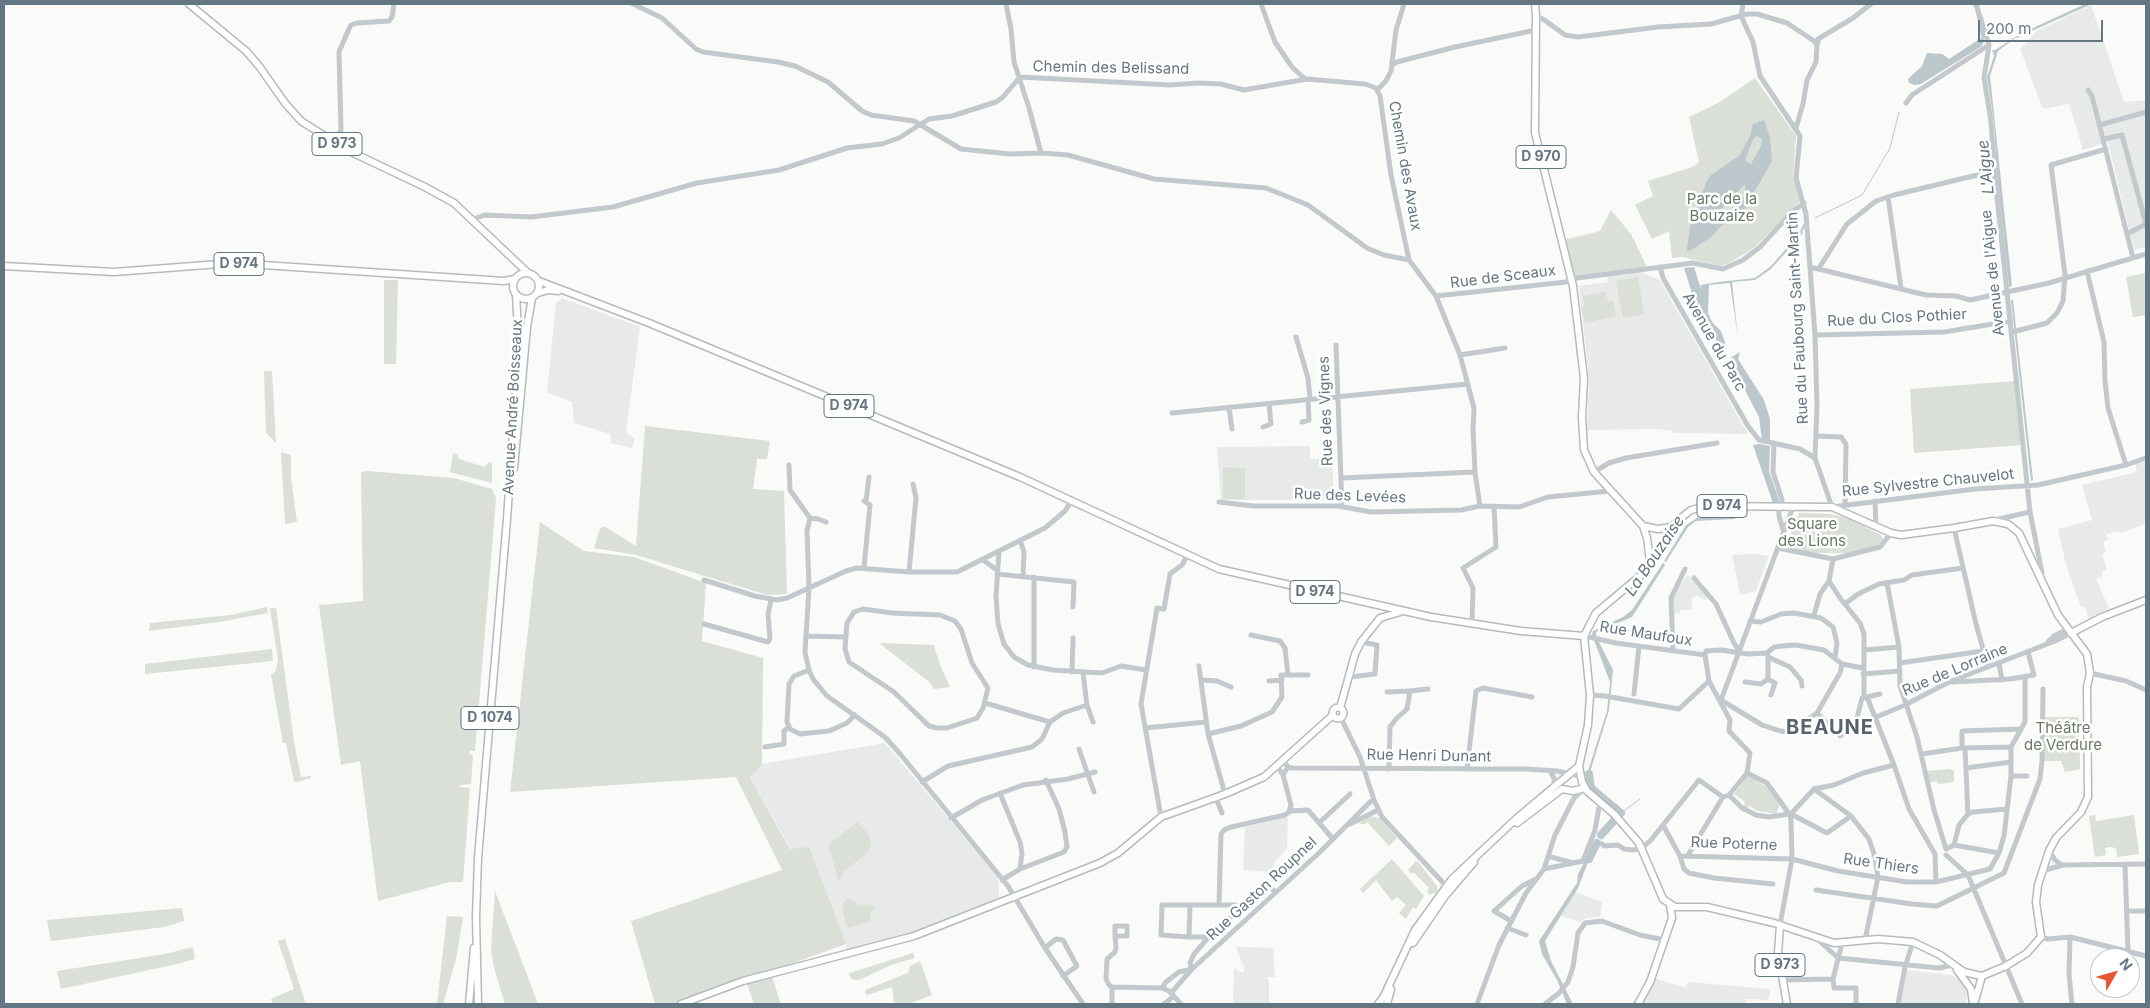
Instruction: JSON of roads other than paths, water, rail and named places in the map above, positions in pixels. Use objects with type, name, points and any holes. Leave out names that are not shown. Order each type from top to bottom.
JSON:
[{"type":"main road","name":"D 973","points":[[189,4],[246,51],[296,116],[334,142],[443,196],[473,219],[528,273]]},
{"type":"main road","name":"D 970","points":[[1534,4],[1536,16],[1535,133],[1572,281],[1584,378],[1582,417],[1584,450],[1594,472],[1643,526]]},
{"type":"main road","name":"D 973","points":[[508,253],[514,262],[516,277]]},
{"type":"main road","name":"D 974","points":[[4,266],[114,272],[233,263],[504,281],[516,277]]},
{"type":"main road","points":[[528,273],[535,276],[539,281],[535,296],[524,299],[515,293],[516,277],[528,273]]},
{"type":"main road","name":"D 974","points":[[475,279],[502,285],[515,293]]},
{"type":"main road","name":"D 974","points":[[539,281],[893,424],[1072,500],[1187,556],[1226,572],[1403,612],[1521,631],[1584,636],[1596,613],[1633,584],[1672,527],[1687,512],[1701,507],[1780,504],[1793,507],[1832,507],[1891,533],[1906,535],[1993,521],[2008,524]]},
{"type":"main road","name":"D 974","points":[[535,296],[548,290],[574,294]]},
{"type":"main road","name":"Avenue André Boisseaux","points":[[508,519],[519,348],[515,293]]},
{"type":"main road","name":"Avenue André Boisseaux","points":[[470,1004],[480,826],[508,519],[526,327],[535,296]]},
{"type":"main road","points":[[2008,524],[2022,537],[2061,620],[2071,629],[2087,654]]},
{"type":"main road","points":[[1650,561],[1647,538],[1643,526],[1658,529],[1672,527]]},
{"type":"main road","points":[[2071,629],[2084,626],[2115,611],[2146,600]]},
{"type":"main road","points":[[1340,708],[1356,654],[1362,642],[1380,618],[1382,607]]},
{"type":"main road","points":[[1380,618],[1403,612]]},
{"type":"main road","points":[[1670,905],[1684,908],[1707,907],[1780,925],[1834,943],[1893,939],[1913,942],[1940,954],[1964,972],[1982,976],[2006,966],[2027,952],[2041,937],[2036,902],[2042,871],[2049,852],[2056,838],[2081,812],[2088,797],[2087,687],[2090,673],[2087,654],[2080,635],[2084,626]]},
{"type":"main road","points":[[1584,636],[1590,695],[1588,725],[1579,766],[1580,776],[1584,788],[1614,814],[1641,845],[1660,894],[1670,905],[1672,918],[1650,982],[1638,1004]]},
{"type":"main road","points":[[681,1004],[743,980],[902,940],[1109,858],[1161,817],[1255,782],[1286,764],[1333,715],[1335,709],[1340,708]]},
{"type":"main road","points":[[1333,715],[1336,718],[1341,718],[1344,712],[1340,708]]},
{"type":"main road","points":[[1387,1004],[1391,988],[1412,944],[1448,888],[1504,833],[1543,804],[1562,780],[1579,766]]},
{"type":"main road","points":[[1378,1004],[1383,998],[1415,930],[1448,888],[1480,852],[1556,789],[1564,788],[1573,791],[1584,788]]},
{"type":"main road","points":[[1672,918],[1684,908]]},
{"type":"main road","name":"Avenue André Boisseaux","points":[[476,917],[478,1004]]},
{"type":"main road","name":"D 973","points":[[1780,925],[1778,947],[1787,1004]]},
{"type":"main road","points":[[1953,965],[1971,989],[1974,1004]]},
{"type":"main road","points":[[1974,1004],[1982,976]]},
{"type":"street","points":[[334,142],[340,130],[340,52],[348,31],[351,25],[357,23],[389,21],[394,4]]},
{"type":"street","points":[[633,4],[662,18],[689,44],[703,52],[795,66],[828,82],[862,112],[914,120],[961,149],[1010,154],[1041,153],[1068,155],[1154,179],[1266,188],[1308,206],[1367,248],[1384,255],[1410,260],[1436,296],[1460,356],[1468,384],[1474,408],[1475,472],[1480,506]]},
{"type":"street","points":[[1006,4],[1014,62],[1041,153]]},
{"type":"street","points":[[1261,4],[1275,42],[1300,78]]},
{"type":"street","points":[[1377,90],[1388,79],[1392,65],[1396,30],[1404,4]]},
{"type":"street","points":[[1743,4],[1741,16],[1753,42],[1760,76],[1796,128]]},
{"type":"street","points":[[1812,39],[1819,39],[1853,18],[1871,4]]},
{"type":"street","name":"Avenue de l'Aigue","points":[[1976,4],[1989,45],[1984,78],[1991,121],[1994,172],[2010,292],[2011,321],[2015,332],[2030,512],[2042,573],[2040,578]]},
{"type":"street","points":[[1536,16],[1565,35],[1578,37],[1658,27],[1711,24],[1752,14],[1775,18],[1812,39],[1816,45]]},
{"type":"street","points":[[1392,65],[1455,46],[1536,30]]},
{"type":"street","points":[[1796,128],[1807,80],[1816,62],[1816,45],[1819,39]]},
{"type":"street","points":[[1906,103],[1912,95],[1989,45]]},
{"type":"street","name":"Chemin des Belissand","points":[[473,219],[484,215],[531,217],[613,207],[697,183],[779,170],[847,148],[882,144],[900,138],[929,119],[952,116],[996,102],[1003,98],[1020,77],[1170,85],[1221,84],[1244,90],[1300,78],[1307,79]]},
{"type":"street","name":"Chemin des Avaux","points":[[1307,79],[1365,84],[1377,90],[1380,96],[1397,204],[1410,260]]},
{"type":"street","points":[[2088,90],[2092,96],[2100,125],[2133,258]]},
{"type":"street","points":[[2100,125],[2146,112]]},
{"type":"street","name":"Rue du Faubourg Saint-Martin","points":[[1796,128],[1800,136],[1796,178],[1804,203],[1815,335],[1817,405],[1815,458],[1832,507]]},
{"type":"street","points":[[2104,140],[2122,135],[2146,224],[2127,234]]},
{"type":"street","points":[[2015,332],[2040,326],[2052,319],[2063,301],[2065,278],[2051,165],[2106,149]]},
{"type":"street","points":[[1819,268],[1840,233],[1864,209],[1880,199],[1994,172]]},
{"type":"street","points":[[1888,197],[1901,288]]},
{"type":"street","points":[[1572,281],[1693,263],[1723,269],[1743,260],[1760,247],[1792,212],[1804,203]]},
{"type":"street","points":[[1810,267],[1926,295],[1956,296],[1970,300],[2065,278],[2146,254]]},
{"type":"street","name":"Avenue du Parc","points":[[1660,267],[1663,278],[1748,426],[1759,440],[1800,449],[1815,458]]},
{"type":"street","points":[[2087,271],[2104,342],[2104,381],[2108,408],[2126,465]]},
{"type":"street","name":"Rue de Sceaux","points":[[1436,296],[1572,281]]},
{"type":"street","name":"Rue du Clos Pothier","points":[[1815,335],[1944,332],[2011,321]]},
{"type":"street","points":[[1296,336],[1308,378],[1310,418],[1308,421],[1302,422]]},
{"type":"street","name":"Rue des Vignes","points":[[1336,344],[1342,507]]},
{"type":"street","points":[[1460,356],[1505,348]]},
{"type":"street","points":[[1172,413],[1468,384]]},
{"type":"street","points":[[1263,427],[1271,424],[1269,404]]},
{"type":"street","points":[[1229,407],[1232,430]]},
{"type":"street","points":[[1816,436],[1841,437],[1846,444],[1847,504],[1851,515]]},
{"type":"street","points":[[1594,472],[1609,463],[1626,458],[1717,443]]},
{"type":"street","points":[[1774,444],[1773,472],[1780,504],[1779,516],[1784,533]]},
{"type":"street","name":"Rue Sylvestre Chauvelot","points":[[1832,507],[1975,489],[2028,486],[2126,465],[2146,458]]},
{"type":"street","points":[[788,465],[790,490],[810,518],[806,541],[809,588],[805,652],[809,670],[822,691],[886,738],[1002,880],[1083,1004]]},
{"type":"street","points":[[1341,478],[1475,472]]},
{"type":"street","points":[[864,568],[870,506],[865,501],[869,477]]},
{"type":"street","points":[[910,572],[916,498],[913,484]]},
{"type":"street","name":"Rue des Levées","points":[[1219,502],[1253,506],[1342,507],[1371,512],[1461,510],[1480,506],[1519,507],[1548,498],[1610,491]]},
{"type":"street","points":[[704,580],[771,600],[787,598],[846,571],[864,568],[910,572],[957,572],[1052,523],[1065,511],[1072,500]]},
{"type":"street","points":[[1875,501],[1876,527]]},
{"type":"street","points":[[1472,623],[1473,588],[1463,568],[1496,547],[1494,507]]},
{"type":"street","points":[[1721,700],[1793,507]]},
{"type":"street","points":[[1993,521],[2030,512]]},
{"type":"street","points":[[2008,524],[2010,517]]},
{"type":"street","points":[[810,518],[818,518],[826,522]]},
{"type":"street","points":[[1954,528],[1988,667]]},
{"type":"street","points":[[1778,548],[1832,559],[1880,547],[1891,533]]},
{"type":"street","points":[[1020,540],[1024,552],[1023,576]]},
{"type":"street","points":[[998,552],[996,610],[1004,644],[1014,657],[1024,664],[1034,667],[1072,672],[1102,673],[1121,666],[1146,670]]},
{"type":"street","points":[[1161,817],[1141,704],[1157,608],[1164,609],[1170,574],[1182,565],[1187,556]]},
{"type":"street","points":[[1814,615],[1820,594],[1829,581],[1832,559]]},
{"type":"street","points":[[983,560],[997,572],[1074,582],[1073,607]]},
{"type":"street","points":[[1845,604],[1858,594],[1879,584],[1904,580],[1912,575],[1963,568]]},
{"type":"street","points":[[1673,651],[1671,598],[1686,569]]},
{"type":"street","points":[[1034,578],[1034,667]]},
{"type":"street","points":[[1694,578],[1716,604],[1739,651]]},
{"type":"street","points":[[1829,581],[1833,589],[1860,623],[1864,634],[1863,671],[1865,698],[1894,765],[1908,809],[1935,854],[1936,882]]},
{"type":"street","points":[[1887,583],[1899,648],[1900,686],[1922,754],[1934,810],[1946,852],[1968,875],[2022,1004]]},
{"type":"street","points":[[704,624],[768,642],[770,638],[768,614],[771,600]]},
{"type":"street","points":[[863,609],[949,617],[961,629],[970,658],[987,684],[988,691],[980,715],[974,720],[943,729],[928,726],[894,692],[849,662],[845,655],[845,637],[851,616],[854,612],[863,609]]},
{"type":"street","points":[[1750,622],[1761,622],[1780,614],[1814,615],[1828,622],[1832,627],[1837,643],[1836,657]]},
{"type":"street","name":"Rue de Lorraine","points":[[1817,713],[1840,736],[1855,726],[1905,705],[1949,682],[1999,664],[2056,640],[2071,629]]},
{"type":"street","name":"Rue de Lorraine","points":[[2044,645],[2054,636],[2071,629]]},
{"type":"street","points":[[1251,635],[1280,641],[1285,648],[1288,675]]},
{"type":"street","points":[[806,636],[845,637]]},
{"type":"street","name":"Rue Maufoux","points":[[1584,636],[1616,644],[1705,655],[1708,651],[1739,651],[1748,654],[1768,655]]},
{"type":"street","points":[[1072,672],[1073,638]]},
{"type":"street","points":[[1350,677],[1375,674],[1377,645],[1362,642]]},
{"type":"street","points":[[1634,694],[1639,646]]},
{"type":"street","points":[[1768,679],[1768,655],[1774,647],[1796,646],[1824,650],[1836,657],[1842,664],[1863,671],[1900,672]]},
{"type":"street","points":[[1864,650],[1899,648]]},
{"type":"street","points":[[1900,664],[1983,651]]},
{"type":"street","points":[[1949,682],[2002,680],[2034,675],[2028,652]]},
{"type":"street","points":[[1688,855],[1723,797],[1729,795],[1747,773],[1750,753],[1729,731],[1730,720],[1709,680],[1705,655]]},
{"type":"street","points":[[1768,655],[1790,667],[1801,680],[1802,686]]},
{"type":"street","points":[[1721,700],[1762,725],[1789,732],[1817,713],[1840,673],[1842,664]]},
{"type":"street","points":[[1999,664],[2002,680]]},
{"type":"street","points":[[1199,666],[1208,734],[1225,794]]},
{"type":"street","points":[[809,670],[794,676],[789,684],[787,722],[789,727],[797,734],[819,733],[838,728],[850,722],[855,715]]},
{"type":"street","points":[[1083,673],[1087,705],[1093,722]]},
{"type":"street","points":[[2090,673],[2126,681],[2146,690]]},
{"type":"street","points":[[1208,734],[1241,726],[1272,712],[1281,701],[1281,675],[1308,674]]},
{"type":"street","points":[[1954,845],[1999,853],[2004,836],[2011,776],[2011,747],[2025,722],[2025,677]]},
{"type":"street","points":[[1745,682],[1761,684],[1768,679]]},
{"type":"street","points":[[1768,679],[1775,683],[1771,695]]},
{"type":"street","points":[[1201,680],[1217,681],[1231,687]]},
{"type":"street","points":[[1268,681],[1282,680]]},
{"type":"street","points":[[1590,695],[1613,697],[1679,709],[1709,680]]},
{"type":"street","points":[[1467,769],[1476,691],[1482,688],[1532,697]]},
{"type":"street","points":[[1386,692],[1428,689]]},
{"type":"street","points":[[1816,890],[1937,906],[2004,873],[2040,779],[2043,689]]},
{"type":"street","points":[[1389,769],[1390,727],[1407,709],[1410,691]]},
{"type":"street","points":[[1855,726],[1862,698],[1880,694]]},
{"type":"street","points":[[985,703],[1050,722]]},
{"type":"street","points":[[922,782],[948,766],[1032,746],[1042,739],[1050,722],[1063,713],[1087,705]]},
{"type":"street","points":[[1341,718],[1365,768],[1378,810],[1390,826],[1448,888]]},
{"type":"street","points":[[1145,728],[1206,722]]},
{"type":"street","points":[[765,747],[784,744],[784,732],[789,727]]},
{"type":"street","points":[[1968,814],[1962,731],[2022,729]]},
{"type":"street","points":[[1922,754],[1963,748],[2011,747]]},
{"type":"street","points":[[1079,749],[1094,792]]},
{"type":"street","points":[[1966,768],[2011,762]]},
{"type":"street","points":[[1283,775],[1286,764]]},
{"type":"street","name":"Rue Henri Dunant","points":[[1286,764],[1389,769],[1550,771],[1580,776]]},
{"type":"street","points":[[1729,795],[1742,808],[1756,815],[1769,817],[1790,814],[1814,789],[1834,785],[1863,773],[1894,765]]},
{"type":"street","points":[[1278,767],[1283,775],[1291,805],[1290,811]]},
{"type":"street","points":[[1550,771],[1554,778],[1556,789]]},
{"type":"street","points":[[951,818],[982,800],[1023,785],[1046,780],[1068,779],[1095,772]]},
{"type":"street","points":[[1561,772],[1562,780]]},
{"type":"street","points":[[1747,773],[1767,783],[1790,814],[1827,833],[1851,816]]},
{"type":"street","points":[[2011,776],[2028,776]]},
{"type":"street","points":[[1002,880],[1020,869],[1064,852],[1066,847],[1065,832],[1059,809],[1046,780]]},
{"type":"street","points":[[1602,844],[1604,846],[1618,845],[1624,849],[1633,850],[1651,840],[1699,780],[1723,797]]},
{"type":"street","points":[[1478,1004],[1496,951],[1507,928],[1535,879],[1544,869],[1555,835],[1574,798],[1584,788]]},
{"type":"street","points":[[1814,789],[1851,816],[1869,839],[1875,857],[1878,877],[1865,940]]},
{"type":"street","points":[[1000,793],[1020,842],[1022,853],[1020,869]]},
{"type":"street","points":[[1319,823],[1350,794]]},
{"type":"street","points":[[1216,798],[1222,813]]},
{"type":"street","name":"Rue Gaston Roupnel","points":[[1192,969],[1179,972],[1166,982],[1169,992],[1347,826],[1363,808],[1374,800]]},
{"type":"street","points":[[1544,869],[1583,861],[1595,830],[1600,802]]},
{"type":"street","points":[[1935,854],[1946,852],[1954,845],[1960,825],[1968,814],[2007,809]]},
{"type":"street","points":[[1219,905],[1221,834],[1224,830],[1285,815],[1290,811],[1308,810],[1333,839]]},
{"type":"street","name":"Rue Gaston Roupnel","points":[[1347,826],[1378,810]]},
{"type":"street","points":[[1780,925],[1792,859],[1790,814]]},
{"type":"street","name":"Rue Poterne","points":[[1663,825],[1680,856],[1792,859]]},
{"type":"street","points":[[2049,852],[2062,865]]},
{"type":"street","name":"Rue Thiers","points":[[1792,859],[1838,871],[1907,882],[1936,882],[1990,869],[1999,853]]},
{"type":"street","points":[[1548,856],[1573,863]]},
{"type":"street","points":[[1680,856],[1684,869],[1695,875],[1773,884]]},
{"type":"street","points":[[2125,864],[2128,948]]},
{"type":"street","points":[[2042,871],[2062,865],[2146,864]]},
{"type":"street","points":[[1511,921],[1494,911],[1522,886],[1535,879]]},
{"type":"street","points":[[1192,969],[1190,960],[1207,939],[1267,885],[1276,892]]},
{"type":"street","points":[[1207,939],[1204,937],[1161,935],[1161,907],[1165,904],[1234,905],[1240,909]]},
{"type":"street","points":[[1189,937],[1190,905]]},
{"type":"street","points":[[2127,911],[2146,911]]},
{"type":"street","points":[[1228,920],[1236,930]]},
{"type":"street","points":[[1545,1004],[1566,985],[1573,967],[1578,932],[1588,922],[1602,921],[1640,935],[1664,940]]},
{"type":"street","points":[[1507,928],[1526,936]]},
{"type":"street","points":[[1115,936],[1115,952],[1107,959],[1106,979],[1109,985],[1112,987],[1169,992],[1181,1004]]},
{"type":"street","points":[[1815,937],[1838,958],[1939,968],[1953,965]]},
{"type":"street","points":[[2041,937],[2048,939],[2070,937],[2116,948]]},
{"type":"street","points":[[2070,937],[2069,974],[2072,1004]]},
{"type":"street","points":[[1045,948],[1056,939],[1063,940],[1077,965],[1076,968],[1063,976]]},
{"type":"street","points":[[1898,1004],[1906,964],[1913,942]]},
{"type":"street","points":[[1842,943],[1833,979],[1834,988],[1856,988],[1856,1004]]},
{"type":"street","points":[[1782,980],[1833,979]]},
{"type":"street","points":[[1112,987],[1112,1004]]},
{"type":"street","points":[[1164,1004],[1169,992]]},
{"type":"waterway","points":[[1981,28],[1984,38]]},
{"type":"waterway","points":[[1815,218],[1862,195],[1890,148],[1899,112]]},
{"type":"waterway","name":"La Bouzaise","points":[[1589,774],[1591,788],[1621,813],[1601,835]]},
{"type":"waterway","points":[[1621,813],[1640,799]]},
{"type":"waterway","name":"La Bouzaise","points":[[1589,859],[1597,843]]},
{"type":"district","name":"BEAUNE","points":[[1830,728]]},
{"type":"water label","name":"L'Aigue","points":[[1986,167]]},
{"type":"park label","name":"Parc de la Bouzaize","points":[[1722,208]]},
{"type":"park label","name":"Square des Lions","points":[[1812,532]]},
{"type":"park label","name":"Théâtre de Verdure","points":[[2063,736]]}]
